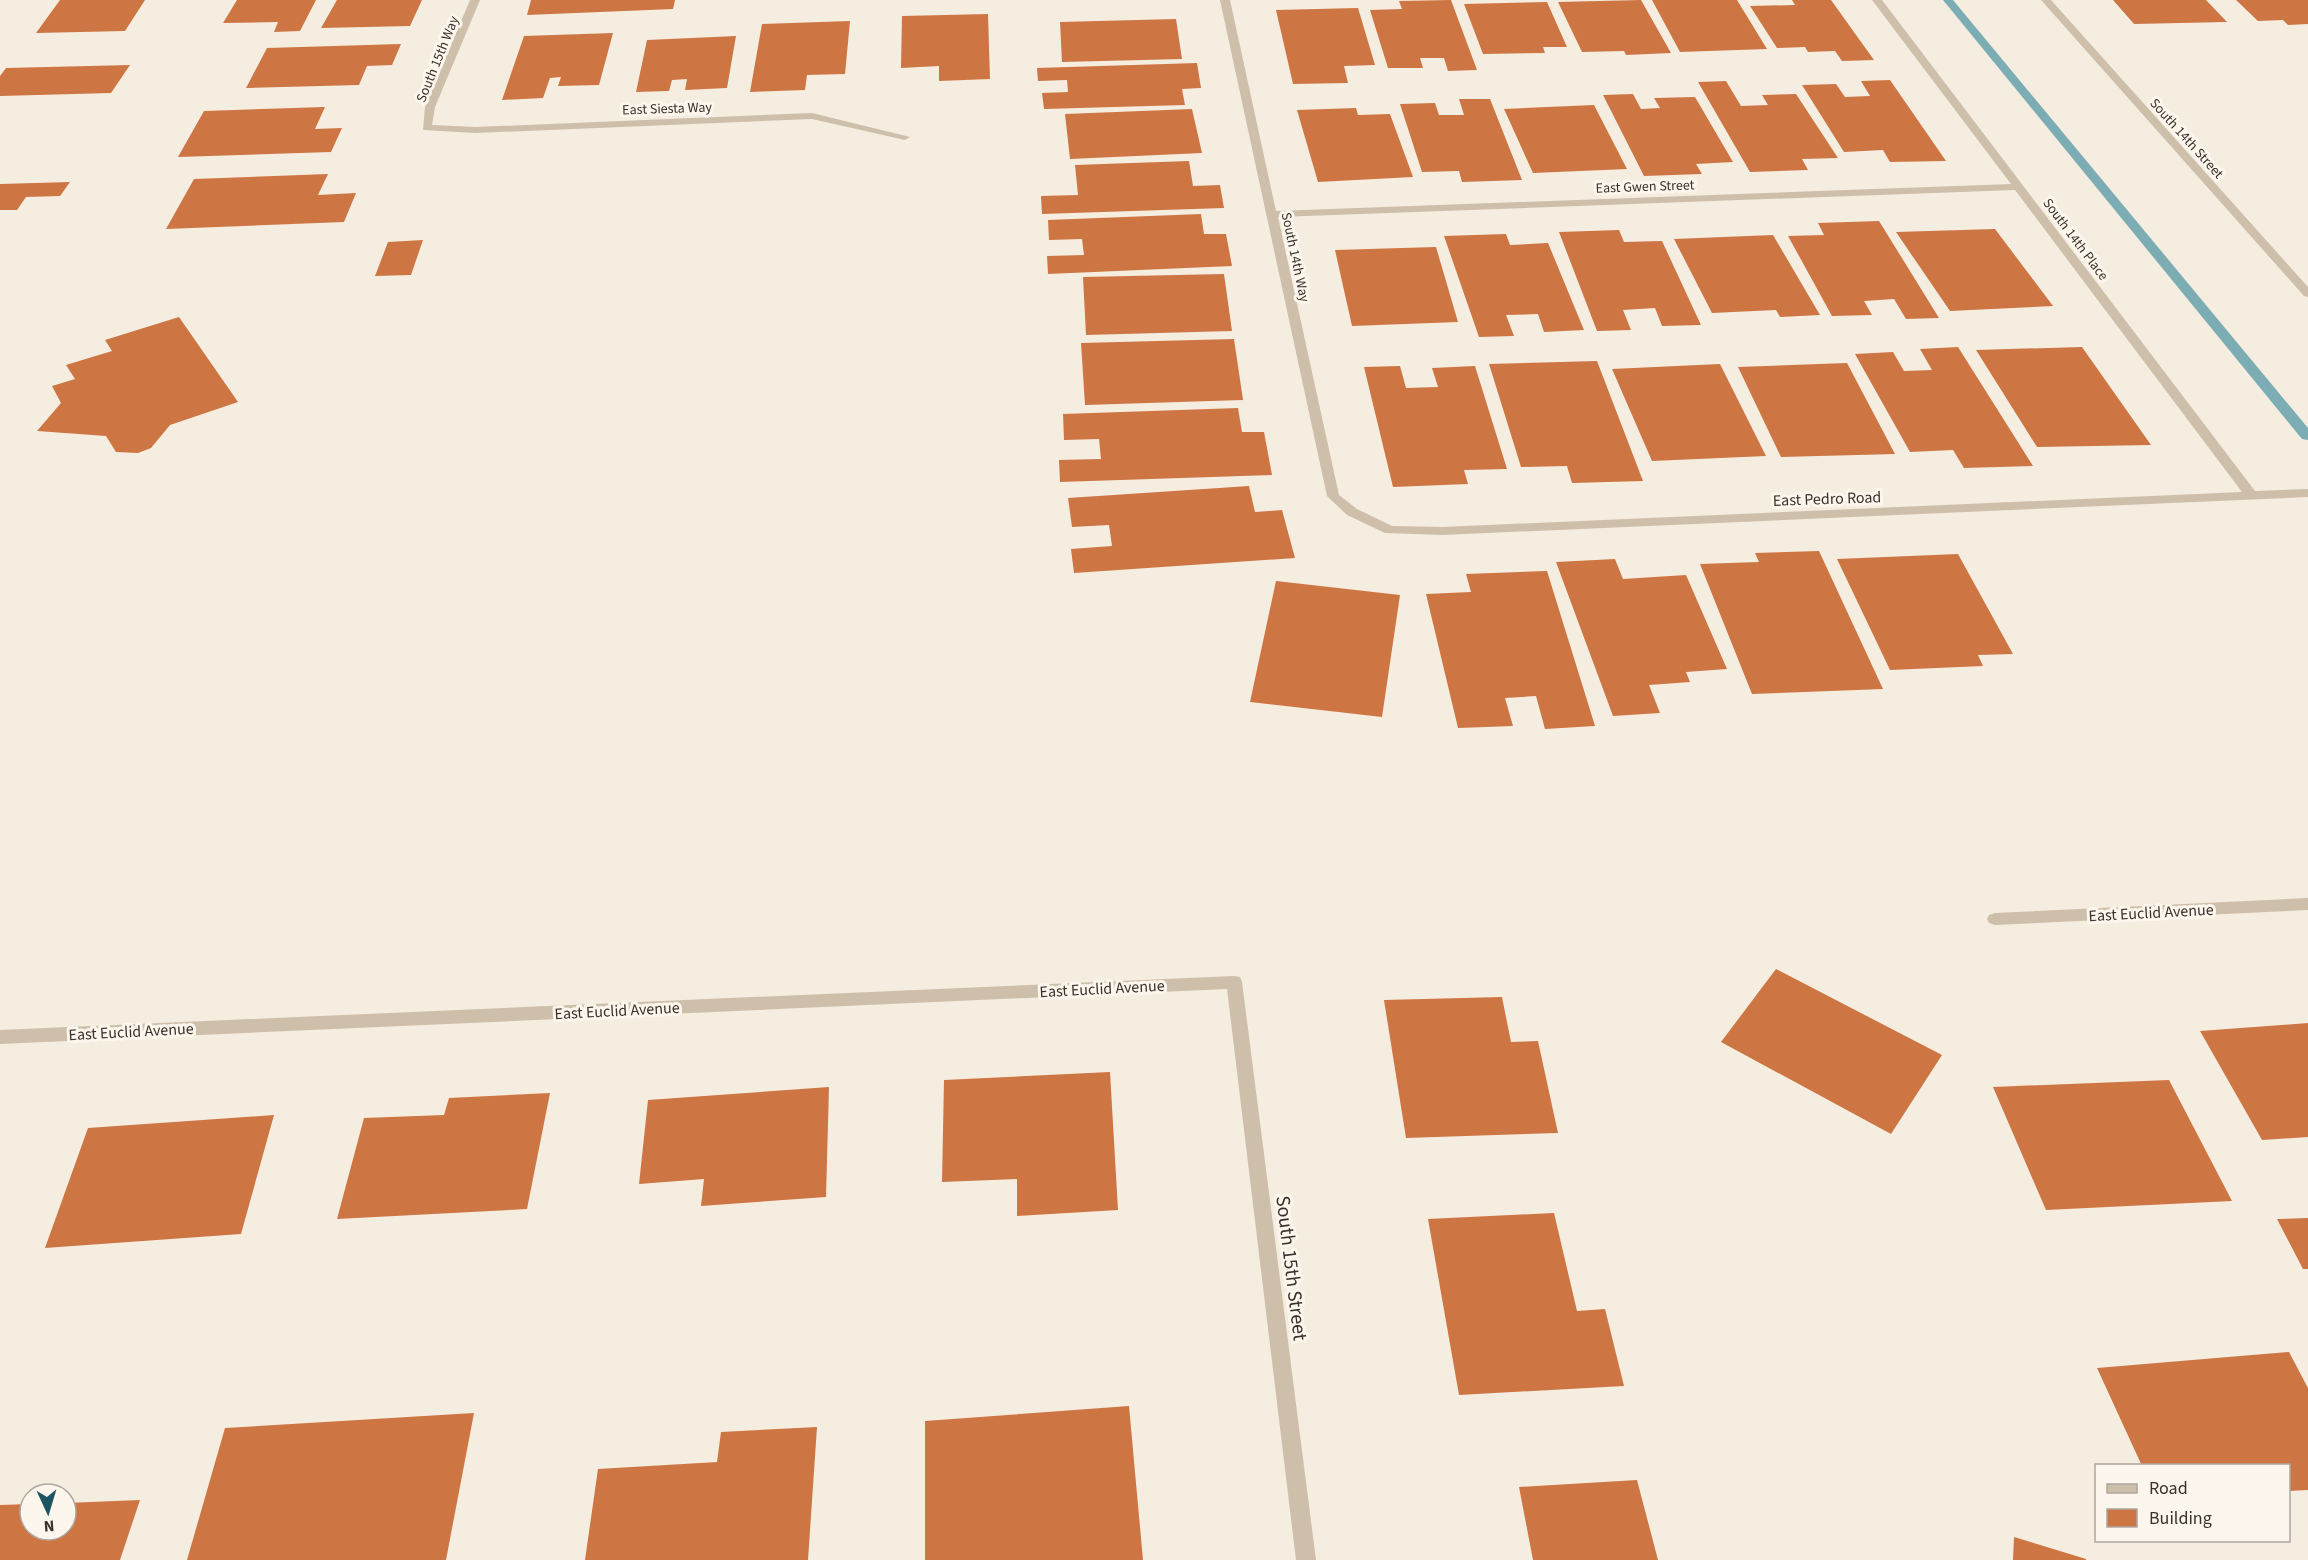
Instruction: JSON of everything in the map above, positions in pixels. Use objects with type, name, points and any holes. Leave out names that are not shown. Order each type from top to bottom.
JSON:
[{"type":"street","name":"South 15th Way","points":[[427,128],[430,107],[475,0]]},
{"type":"street","name":"South 14th Way","points":[[1225,0],[1333,496],[1352,512]]},
{"type":"street","name":"South 14th Place","points":[[1877,0],[2252,496]]},
{"type":"street","name":"South 14th Street","points":[[2046,0],[2308,294]]},
{"type":"street","name":"East Siesta Way","points":[[427,128],[475,129],[813,116],[905,137]]},
{"type":"street","name":"East Gwen Street","points":[[1272,214],[2019,187]]},
{"type":"street","name":"East Pedro Road","points":[[1352,512],[1389,530],[1443,531],[2308,493]]},
{"type":"street","name":"East Euclid Avenue","points":[[1995,919],[2308,904]]},
{"type":"street","name":"East Euclid Avenue","points":[[0,1037],[1233,982]]},
{"type":"street","name":"South 15th Street","points":[[1233,982],[1306,1560]]},
{"type":"building","points":[[60,0],[145,0],[125,31],[36,33]]},
{"type":"building","points":[[237,0],[316,0],[300,31],[274,32],[278,22],[223,23]]},
{"type":"building","points":[[337,0],[422,0],[410,26],[321,28]]},
{"type":"building","points":[[531,0],[675,0],[673,9],[527,15]]},
{"type":"building","points":[[1451,0],[1477,70],[1448,71],[1444,58],[1420,58],[1423,68],[1388,68],[1370,10],[1402,9],[1399,1]]},
{"type":"building","points":[[1641,0],[1671,53],[1626,55],[1624,51],[1582,52],[1558,2]]},
{"type":"building","points":[[1652,0],[1737,0],[1767,49],[1680,52]]},
{"type":"building","points":[[1792,0],[1831,0],[1874,60],[1842,61],[1835,51],[1808,52],[1805,47],[1777,48],[1750,6],[1795,5]]},
{"type":"building","points":[[2113,0],[2206,0],[2227,22],[2134,24]]},
{"type":"building","points":[[2236,0],[2308,0],[2308,24],[2288,25],[2283,20],[2258,21]]},
{"type":"building","points":[[1547,2],[1567,47],[1543,47],[1545,53],[1483,54],[1464,4]]},
{"type":"building","points":[[1358,8],[1375,65],[1344,66],[1348,83],[1293,84],[1276,10]]},
{"type":"building","points":[[988,14],[990,79],[939,81],[939,66],[901,68],[902,16]]},
{"type":"building","points":[[1176,19],[1182,59],[1062,62],[1060,22]]},
{"type":"building","points":[[850,21],[845,74],[807,75],[805,90],[750,92],[762,24]]},
{"type":"building","points":[[613,33],[599,85],[558,86],[561,77],[550,78],[543,98],[502,100],[524,36]]},
{"type":"building","points":[[736,36],[727,88],[685,90],[687,79],[672,80],[669,91],[636,92],[647,40]]},
{"type":"building","points":[[401,44],[392,65],[367,66],[359,85],[246,88],[267,48]]},
{"type":"building","points":[[1197,63],[1201,88],[1182,89],[1185,105],[1044,109],[1042,93],[1068,92],[1067,80],[1038,81],[1037,68]]},
{"type":"building","points":[[130,65],[111,93],[0,96],[0,76],[6,68]]},
{"type":"building","points":[[1890,80],[1946,161],[1890,162],[1883,150],[1844,152],[1802,85],[1836,84],[1845,97],[1870,96],[1861,81]]},
{"type":"building","points":[[1726,81],[1741,106],[1768,105],[1762,95],[1796,94],[1838,158],[1802,159],[1808,170],[1750,172],[1698,82]]},
{"type":"building","points":[[1633,94],[1641,109],[1660,108],[1654,98],[1695,97],[1733,162],[1696,164],[1702,174],[1644,176],[1603,95]]},
{"type":"building","points":[[1459,99],[1490,99],[1522,180],[1462,182],[1459,171],[1422,172],[1400,104],[1435,103],[1439,115],[1464,115]]},
{"type":"building","points":[[1594,105],[1627,169],[1533,173],[1504,109]]},
{"type":"building","points":[[325,107],[315,129],[342,128],[331,152],[178,157],[204,111]]},
{"type":"building","points":[[1356,108],[1358,115],[1390,114],[1413,177],[1318,182],[1297,110]]},
{"type":"building","points":[[1192,109],[1202,153],[1070,159],[1065,114]]},
{"type":"building","points":[[1189,161],[1193,186],[1220,185],[1224,208],[1042,214],[1041,196],[1078,195],[1075,165]]},
{"type":"building","points":[[328,174],[318,195],[356,193],[344,222],[166,229],[194,179]]},
{"type":"building","points":[[70,182],[60,196],[26,197],[17,210],[0,210],[0,184]]},
{"type":"building","points":[[1201,214],[1204,234],[1226,234],[1232,266],[1048,274],[1047,256],[1084,255],[1082,239],[1049,240],[1048,220]]},
{"type":"building","points":[[1879,221],[1939,318],[1906,319],[1894,299],[1864,301],[1872,315],[1832,316],[1788,236],[1824,235],[1818,223]]},
{"type":"building","points":[[1995,229],[2053,306],[1950,311],[1896,232]]},
{"type":"building","points":[[1619,230],[1624,242],[1662,241],[1701,325],[1662,326],[1655,308],[1623,310],[1631,330],[1597,331],[1559,232]]},
{"type":"building","points":[[1506,234],[1510,245],[1548,243],[1584,330],[1544,332],[1538,314],[1506,315],[1514,336],[1479,337],[1444,236]]},
{"type":"building","points":[[1773,235],[1820,315],[1780,317],[1776,310],[1712,313],[1674,239]]},
{"type":"building","points":[[423,240],[411,275],[375,276],[388,242]]},
{"type":"building","points":[[1436,247],[1458,322],[1352,326],[1335,250]]},
{"type":"building","points":[[1224,274],[1232,331],[1086,335],[1083,277]]},
{"type":"building","points":[[179,317],[238,402],[170,425],[151,448],[138,453],[116,452],[106,436],[37,431],[61,403],[52,386],[75,379],[66,365],[112,351],[105,340]]},
{"type":"building","points":[[1234,339],[1243,400],[1085,405],[1081,343]]},
{"type":"building","points":[[1958,347],[2033,466],[1964,468],[1953,450],[1910,452],[1855,354],[1893,352],[1904,371],[1932,370],[1920,349]]},
{"type":"building","points":[[2082,347],[2151,445],[2037,447],[1976,350]]},
{"type":"building","points":[[1597,361],[1643,481],[1572,483],[1567,466],[1521,467],[1489,364]]},
{"type":"building","points":[[1847,363],[1895,454],[1781,457],[1738,367]]},
{"type":"building","points":[[1720,364],[1766,456],[1652,461],[1612,369]]},
{"type":"building","points":[[1400,366],[1406,388],[1438,387],[1432,368],[1475,366],[1507,469],[1464,470],[1468,484],[1393,487],[1364,367]]},
{"type":"building","points":[[1238,408],[1242,432],[1264,432],[1272,475],[1060,482],[1059,460],[1101,459],[1099,439],[1064,440],[1063,414]]},
{"type":"building","points":[[1249,486],[1255,512],[1282,510],[1295,558],[1074,573],[1071,549],[1112,546],[1109,525],[1072,527],[1068,498]]},
{"type":"building","points":[[1819,551],[1883,689],[1752,694],[1700,564],[1759,562],[1755,553]]},
{"type":"building","points":[[1958,554],[2013,654],[1978,655],[1983,666],[1890,670],[1837,559]]},
{"type":"building","points":[[1615,559],[1623,579],[1686,575],[1727,669],[1686,672],[1690,682],[1649,685],[1660,713],[1613,716],[1556,562]]},
{"type":"building","points":[[1547,571],[1595,726],[1545,729],[1536,696],[1505,698],[1513,726],[1458,728],[1426,594],[1471,592],[1466,574]]},
{"type":"building","points":[[1276,581],[1400,595],[1382,717],[1250,702]]},
{"type":"building","points":[[1776,969],[1942,1055],[1891,1134],[1721,1042]]},
{"type":"building","points":[[1502,997],[1511,1042],[1538,1041],[1558,1133],[1406,1138],[1384,1000]]},
{"type":"building","points":[[2308,1023],[2308,1137],[2262,1140],[2200,1031]]},
{"type":"building","points":[[1110,1072],[1118,1210],[1017,1216],[1017,1179],[942,1182],[944,1080]]},
{"type":"building","points":[[2169,1080],[2232,1201],[2046,1210],[1993,1087]]},
{"type":"building","points":[[829,1087],[826,1197],[701,1206],[704,1179],[639,1184],[648,1100]]},
{"type":"building","points":[[550,1093],[527,1209],[337,1219],[364,1118],[444,1115],[449,1098]]},
{"type":"building","points":[[274,1115],[241,1234],[45,1248],[88,1128]]},
{"type":"building","points":[[1554,1213],[1577,1311],[1605,1309],[1624,1386],[1459,1395],[1428,1219]]},
{"type":"building","points":[[2308,1218],[2308,1269],[2303,1269],[2277,1219]]},
{"type":"building","points":[[2289,1352],[2308,1388],[2308,1490],[2290,1491],[2290,1464],[2141,1464],[2097,1368]]},
{"type":"building","points":[[1129,1406],[1143,1560],[925,1560],[925,1421]]},
{"type":"building","points":[[474,1413],[446,1560],[187,1560],[225,1428]]},
{"type":"building","points":[[817,1427],[808,1560],[585,1560],[598,1469],[717,1462],[721,1432]]},
{"type":"building","points":[[1637,1480],[1658,1560],[1533,1560],[1519,1487]]},
{"type":"building","points":[[140,1500],[120,1560],[0,1560],[0,1505],[18,1504],[18,1542],[78,1542],[78,1503]]},
{"type":"building","points":[[2014,1537],[2086,1559],[2086,1560],[2013,1560]]},
{"type":"waterway","points":[[1948,0],[2307,436]]}]
